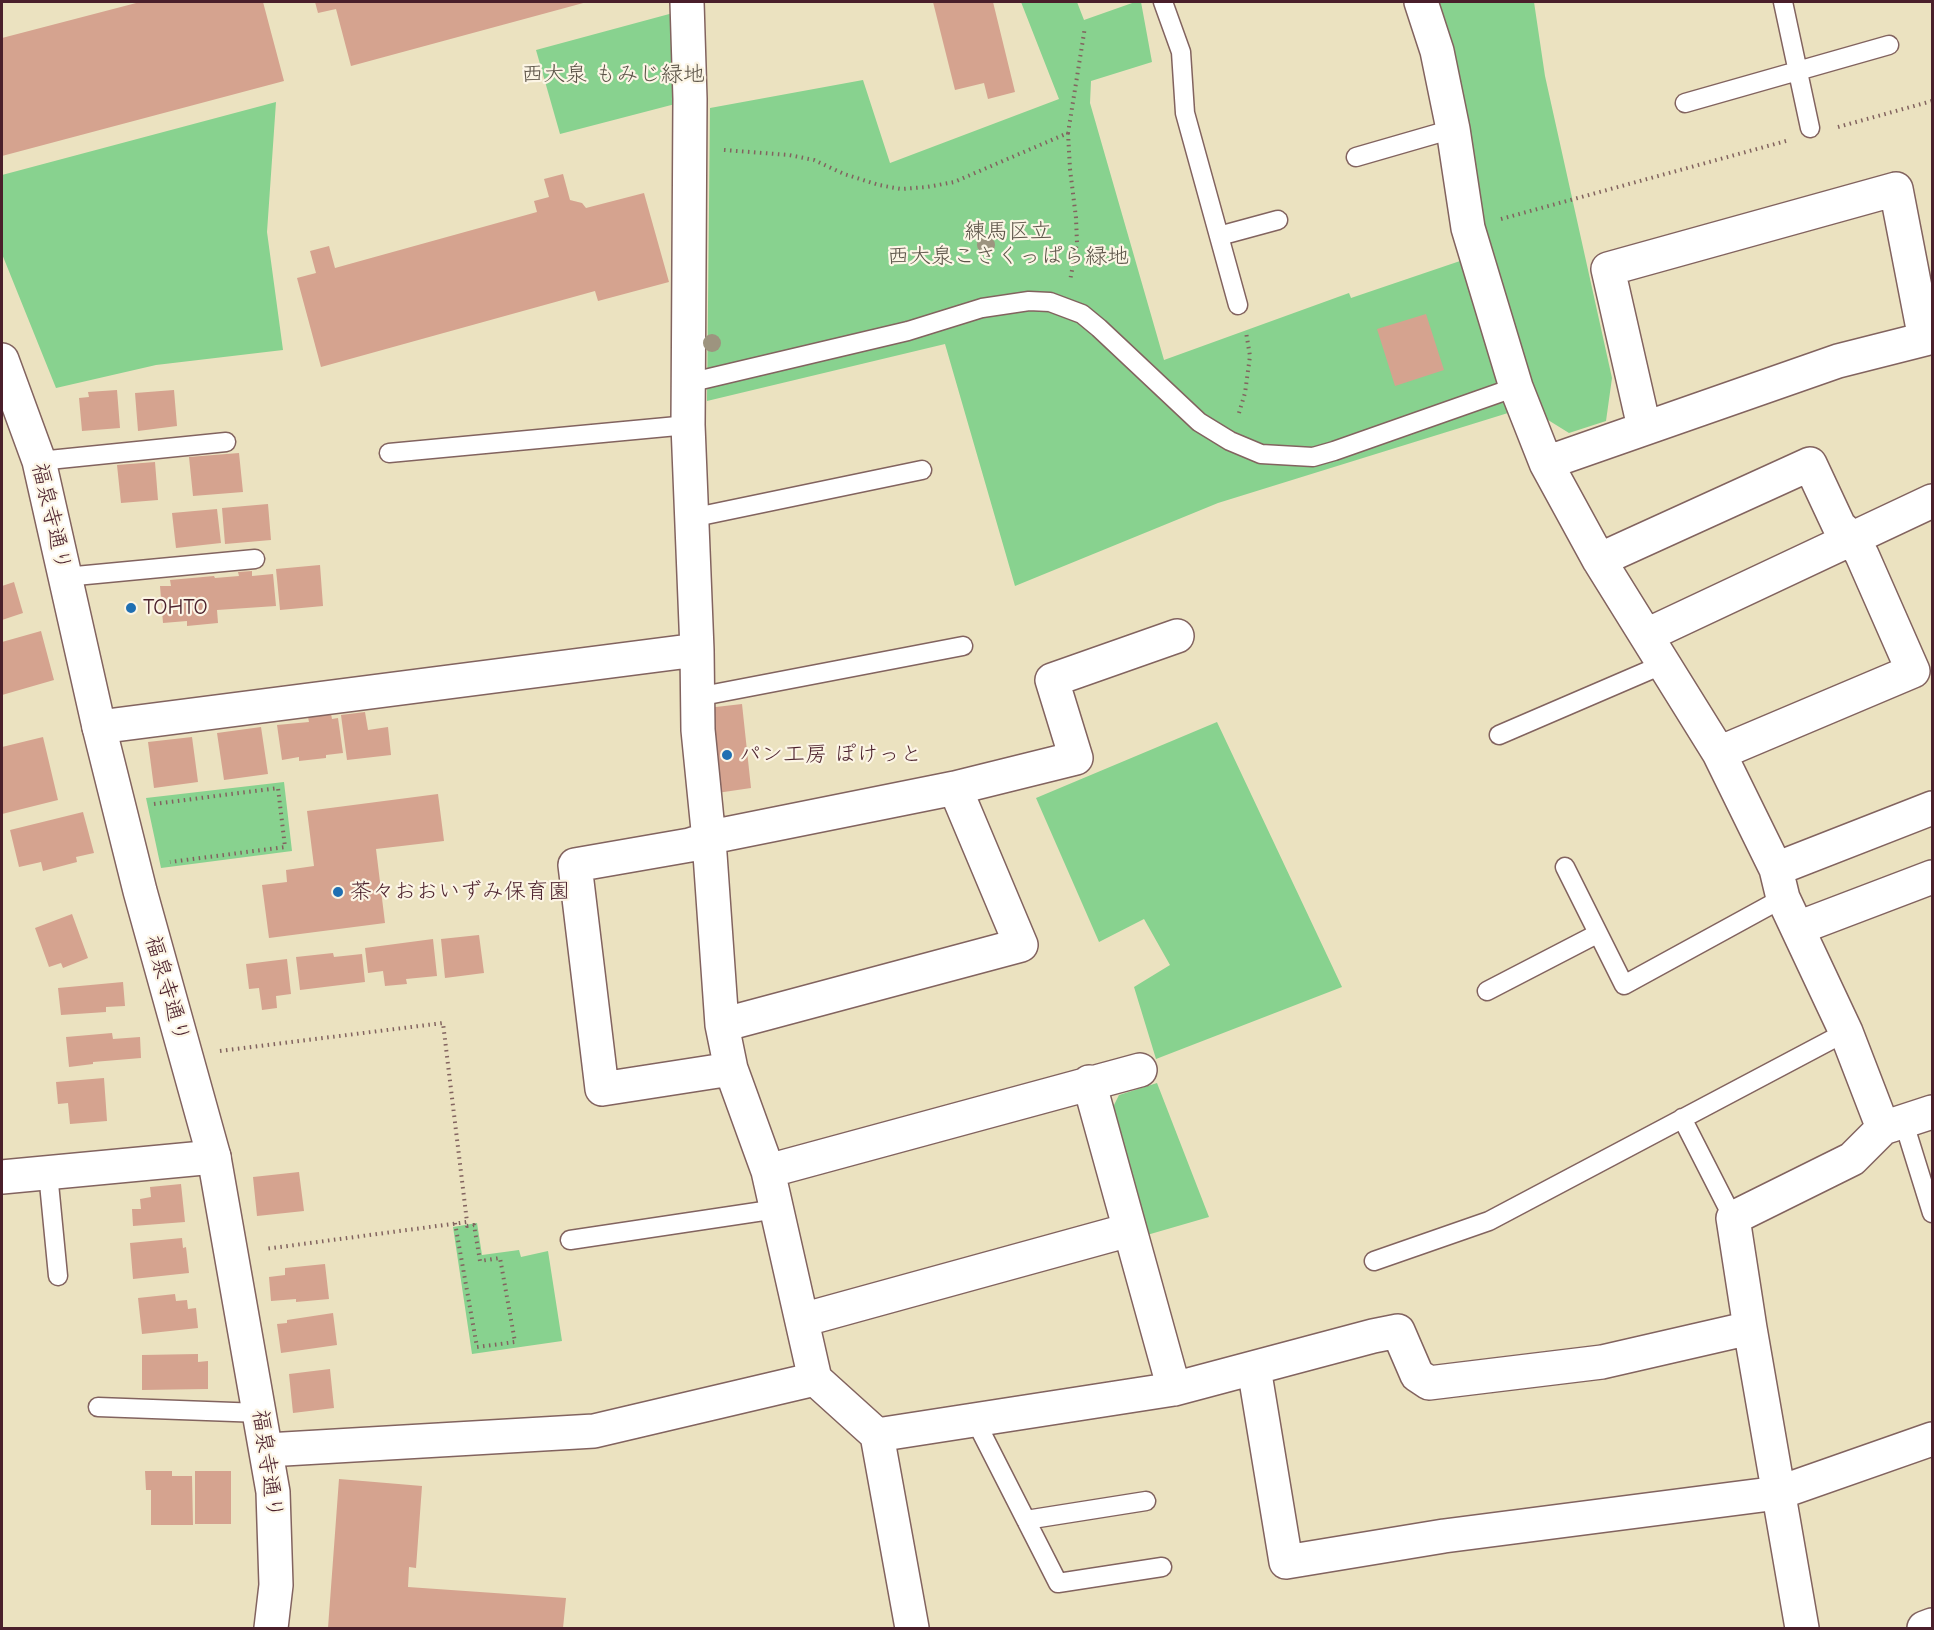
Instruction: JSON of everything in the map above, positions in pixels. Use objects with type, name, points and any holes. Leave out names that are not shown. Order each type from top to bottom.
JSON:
[{"type":"street","points":[[687,2],[690,99],[688,425],[698,730],[709,840],[722,1025],[731,1069],[768,1171],[815,1378],[877,1435],[912,1629]]},
{"type":"street","points":[[1421,2],[1437,51],[1453,129],[1468,228],[1516,387],[1546,463],[1599,560],[1719,753],[1846,1032],[1906,1120],[1852,1159],[1733,1218],[1802,1629]]},
{"type":"street","points":[[1546,463],[1838,361],[1925,339],[1896,189],[1608,270],[1644,427]]},
{"type":"street","name":"福泉寺通り","points":[[2,360],[39,461],[99,727],[140,891],[214,1157],[261,1413],[275,1515],[276,1585],[271,1629]]},
{"type":"street","points":[[1599,560],[1810,464],[1839,526],[1852,538],[1862,555],[1912,671],[1719,753]]},
{"type":"street","points":[[1647,635],[1932,501]]},
{"type":"street","points":[[731,1069],[602,1089],[575,865],[709,840],[721,835],[955,788],[1076,758],[1052,680],[1177,636]]},
{"type":"street","points":[[99,727],[697,650]]},
{"type":"street","points":[[722,1025],[1021,945],[955,788]]},
{"type":"street","points":[[1780,884],[1932,808]]},
{"type":"street","points":[[1798,928],[1932,877]]},
{"type":"street","points":[[768,1171],[1140,1070]]},
{"type":"street","points":[[1089,1082],[1174,1389]]},
{"type":"street","points":[[3,1173],[48,1173],[214,1157]]},
{"type":"street","points":[[802,1320],[1129,1230]]},
{"type":"street","points":[[877,1435],[1174,1389],[1398,1331],[1417,1375],[1429,1383],[1602,1362],[1750,1328]]},
{"type":"street","points":[[1254,1368],[1286,1562],[1444,1536],[1778,1493],[1932,1439]]},
{"type":"street","points":[[267,1449],[594,1431],[815,1378]]},
{"type":"street","points":[[1924,1629],[1932,1626]]},
{"type":"lane","points":[[1163,2],[1181,52],[1185,113],[1238,305]]},
{"type":"lane","points":[[1783,2],[1810,131]]},
{"type":"lane","points":[[1685,103],[1889,45]]},
{"type":"lane","points":[[1356,157],[1453,129]]},
{"type":"lane","points":[[1219,237],[1278,220]]},
{"type":"lane","points":[[688,383],[908,331],[1005,303],[1029,301],[1064,306],[1082,314],[1199,422],[1230,441],[1261,454],[1313,457],[1516,387]]},
{"type":"lane","points":[[389,453],[688,425]]},
{"type":"lane","points":[[39,461],[226,442]]},
{"type":"lane","points":[[691,518],[922,470]]},
{"type":"lane","points":[[65,577],[255,559]]},
{"type":"lane","points":[[697,697],[963,646]]},
{"type":"lane","points":[[1499,735],[1664,664]]},
{"type":"lane","points":[[1565,867],[1624,985],[1780,884]]},
{"type":"lane","points":[[1487,991],[1597,934]]},
{"type":"lane","points":[[1374,1262],[1489,1221],[1846,1032]]},
{"type":"lane","points":[[1682,1118],[1733,1218]]},
{"type":"lane","points":[[1906,1120],[1932,1213]]},
{"type":"lane","points":[[48,1173],[58,1276]]},
{"type":"lane","points":[[570,1240],[777,1209]]},
{"type":"lane","points":[[98,1407],[261,1413]]},
{"type":"lane","points":[[975,1420],[1058,1583],[1162,1567]]},
{"type":"lane","points":[[1026,1521],[1146,1501]]},
{"type":"path","points":[[1064,306],[1077,243],[1068,133],[1085,27]]},
{"type":"path","points":[[1468,228],[1579,200],[1810,131],[1932,102]]},
{"type":"path","points":[[719,149],[789,155],[814,160],[844,174],[901,189],[954,182],[1068,133]]},
{"type":"path","points":[[1230,441],[1245,393],[1250,356],[1248,337],[1238,305]]},
{"type":"path","points":[[147,804],[278,788],[285,847],[161,864]]},
{"type":"path","points":[[186,1056],[443,1023],[466,1222],[467,1226],[474,1225],[480,1262],[500,1258],[515,1342],[477,1347],[455,1223]]},
{"type":"path","points":[[232,1254],[466,1222]]},
{"type":"green space","name":"練馬区立 西大泉こさくっぱら緑地","points":[[1021,2],[1077,2],[1084,20],[1135,2],[1141,2],[1152,62],[1091,81],[1090,103],[1164,360],[1349,293],[1351,298],[1463,260],[1508,413],[1218,503],[1015,586],[945,344],[707,401],[710,108],[863,80],[890,163],[1059,99]]},
{"type":"green space","points":[[1437,2],[1534,2],[1545,76],[1612,378],[1606,421],[1569,433],[1540,415],[1481,212]]},
{"type":"green space","name":"西大泉 もみじ緑地","points":[[673,13],[679,103],[560,134],[536,50]]},
{"type":"green space","points":[[276,102],[267,232],[283,350],[156,365],[56,388],[2,254],[2,175]]},
{"type":"green space","points":[[1217,722],[1342,987],[1156,1059],[1134,987],[1170,965],[1144,919],[1099,942],[1036,798]]},
{"type":"green space","points":[[284,782],[292,851],[161,868],[146,798]]},
{"type":"green space","points":[[1157,1083],[1209,1217],[1147,1235],[1111,1111],[1119,1095]]},
{"type":"green space","points":[[477,1223],[482,1255],[519,1250],[521,1257],[548,1251],[562,1341],[472,1354],[453,1227]]},
{"type":"building","points":[[140,2],[263,2],[284,81],[2,156],[2,38]]},
{"type":"building","points":[[315,2],[587,2],[351,66],[336,9],[318,13]]},
{"type":"building","points":[[933,2],[993,2],[1015,92],[988,99],[984,83],[955,90]]},
{"type":"building","points":[[563,174],[570,200],[582,203],[586,208],[644,193],[669,282],[598,301],[595,291],[321,367],[297,278],[316,273],[310,251],[329,246],[335,268],[537,212],[534,201],[549,197],[544,179]]},
{"type":"building","points":[[1426,314],[1444,370],[1395,386],[1377,329]]},
{"type":"building","points":[[117,390],[120,428],[82,431],[79,398],[89,397],[88,392]]},
{"type":"building","points":[[174,390],[177,426],[138,431],[135,393]]},
{"type":"building","points":[[239,453],[243,492],[193,496],[189,457]]},
{"type":"building","points":[[155,462],[158,500],[121,503],[117,465]]},
{"type":"building","points":[[268,504],[271,540],[225,544],[222,508]]},
{"type":"building","points":[[217,509],[221,543],[176,548],[172,513]]},
{"type":"building","points":[[320,565],[323,606],[280,610],[276,569]]},
{"type":"building","points":[[252,571],[252,576],[273,574],[276,606],[217,610],[218,623],[187,626],[187,621],[163,623],[160,586],[171,586],[170,580],[239,576],[238,572]]},
{"type":"building","points":[[14,582],[23,613],[2,620],[2,586]]},
{"type":"building","points":[[41,631],[54,680],[2,695],[2,642]]},
{"type":"building","points":[[742,704],[751,788],[717,793],[707,708]]},
{"type":"building","points":[[365,712],[368,730],[388,727],[391,755],[347,760],[341,715]]},
{"type":"building","points":[[331,714],[332,719],[338,718],[343,753],[326,755],[326,758],[299,761],[299,757],[282,760],[277,725],[309,722],[308,717]]},
{"type":"building","points":[[261,727],[268,774],[224,780],[217,733]]},
{"type":"building","points":[[43,737],[58,800],[2,814],[2,747]]},
{"type":"building","points":[[192,737],[198,782],[154,788],[148,742]]},
{"type":"building","points":[[438,794],[444,841],[376,849],[385,923],[269,938],[262,885],[287,882],[286,870],[314,866],[307,811]]},
{"type":"building","points":[[83,812],[94,853],[76,857],[77,862],[43,871],[41,862],[19,867],[10,830]]},
{"type":"building","points":[[72,914],[88,958],[63,968],[61,963],[49,967],[35,928]]},
{"type":"building","points":[[479,935],[484,973],[445,978],[441,939]]},
{"type":"building","points":[[433,939],[437,976],[406,979],[407,984],[385,986],[383,971],[368,973],[365,948]]},
{"type":"building","points":[[333,953],[334,957],[362,954],[365,982],[300,990],[296,957]]},
{"type":"building","points":[[287,959],[291,994],[276,996],[277,1008],[262,1010],[259,988],[249,989],[246,964]]},
{"type":"building","points":[[123,982],[125,1006],[106,1007],[106,1012],[61,1015],[58,988]]},
{"type":"building","points":[[112,1033],[113,1039],[140,1037],[141,1058],[93,1062],[93,1064],[69,1067],[66,1037]]},
{"type":"building","points":[[104,1078],[107,1121],[70,1124],[68,1103],[58,1104],[56,1082]]},
{"type":"building","points":[[299,1172],[304,1211],[257,1216],[253,1177]]},
{"type":"building","points":[[181,1184],[185,1222],[133,1226],[132,1209],[141,1209],[140,1199],[151,1197],[150,1187]]},
{"type":"building","points":[[182,1238],[183,1248],[186,1247],[189,1273],[133,1279],[130,1243]]},
{"type":"building","points":[[325,1264],[329,1299],[296,1302],[296,1299],[271,1301],[269,1277],[285,1275],[285,1268]]},
{"type":"building","points":[[175,1294],[176,1301],[187,1300],[188,1309],[196,1308],[198,1328],[142,1334],[138,1298]]},
{"type":"building","points":[[333,1313],[337,1345],[281,1353],[277,1324],[287,1323],[287,1320]]},
{"type":"building","points":[[198,1354],[198,1362],[208,1361],[208,1389],[142,1390],[142,1355]]},
{"type":"building","points":[[330,1369],[334,1408],[293,1413],[289,1374]]},
{"type":"building","points":[[145,1471],[172,1471],[172,1476],[192,1476],[193,1525],[151,1525],[151,1490],[146,1490]]},
{"type":"building","points":[[195,1471],[231,1471],[231,1524],[195,1524]]},
{"type":"building","points":[[339,1479],[422,1486],[416,1568],[409,1567],[408,1587],[566,1598],[563,1628],[328,1628]]},
{"type":"place","name":"TOHTO","points":[[131,608]]},
{"type":"place","name":"パン工房 ぽけっと","points":[[727,755]]},
{"type":"place","name":"茶々おおいずみ保育園","points":[[338,892]]}]
